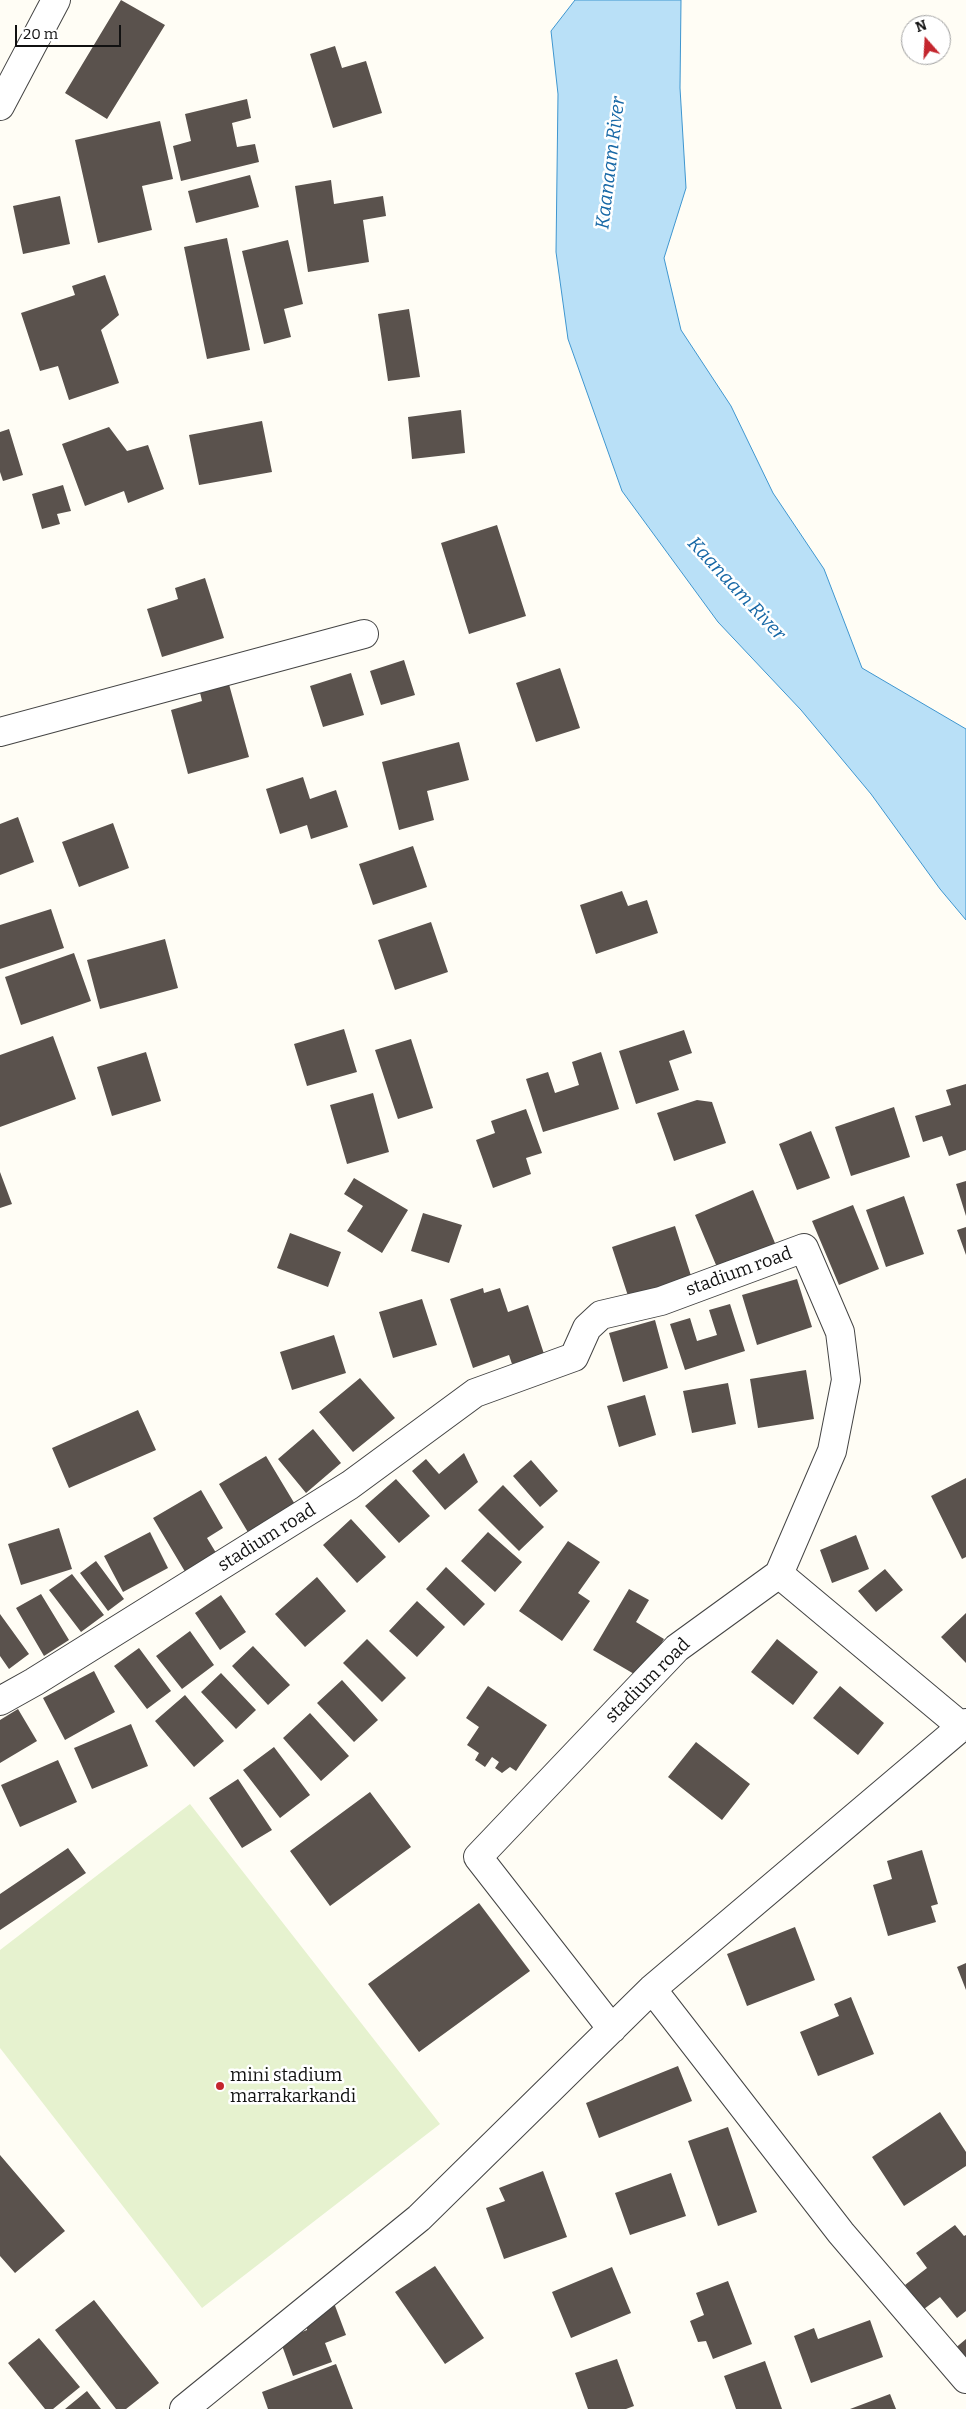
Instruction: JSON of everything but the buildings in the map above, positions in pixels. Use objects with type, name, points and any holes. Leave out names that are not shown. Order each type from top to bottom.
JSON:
[{"type":"street","points":[[0,106],[56,0]]},
{"type":"street","points":[[0,732],[364,634]]},
{"type":"street","name":"stadium road","points":[[0,1701],[34,1682],[350,1485],[475,1393],[574,1357],[587,1328],[601,1315],[661,1301],[804,1248],[840,1332],[846,1380],[832,1452],[779,1574],[677,1648],[478,1857],[612,2028]]},
{"type":"street","points":[[184,2409],[419,2218],[652,1989],[964,1725],[779,1574]]},
{"type":"street","points":[[652,1989],[841,2233],[966,2379]]},
{"type":"green space","name":"mini stadium marrakarkandi","points":[[190,1804],[440,2124],[202,2308],[0,2048],[0,1950]]},
{"type":"water","name":"Kaanaam River","points":[[575,0],[681,0],[680,88],[686,188],[664,258],[681,330],[731,406],[773,493],[824,569],[862,668],[966,729],[966,920],[940,889],[871,794],[801,710],[718,622],[622,491],[568,339],[556,252],[558,94],[551,31]]},
{"type":"place","name":"mini stadium marrakarkandi","points":[[220,2086]]}]
